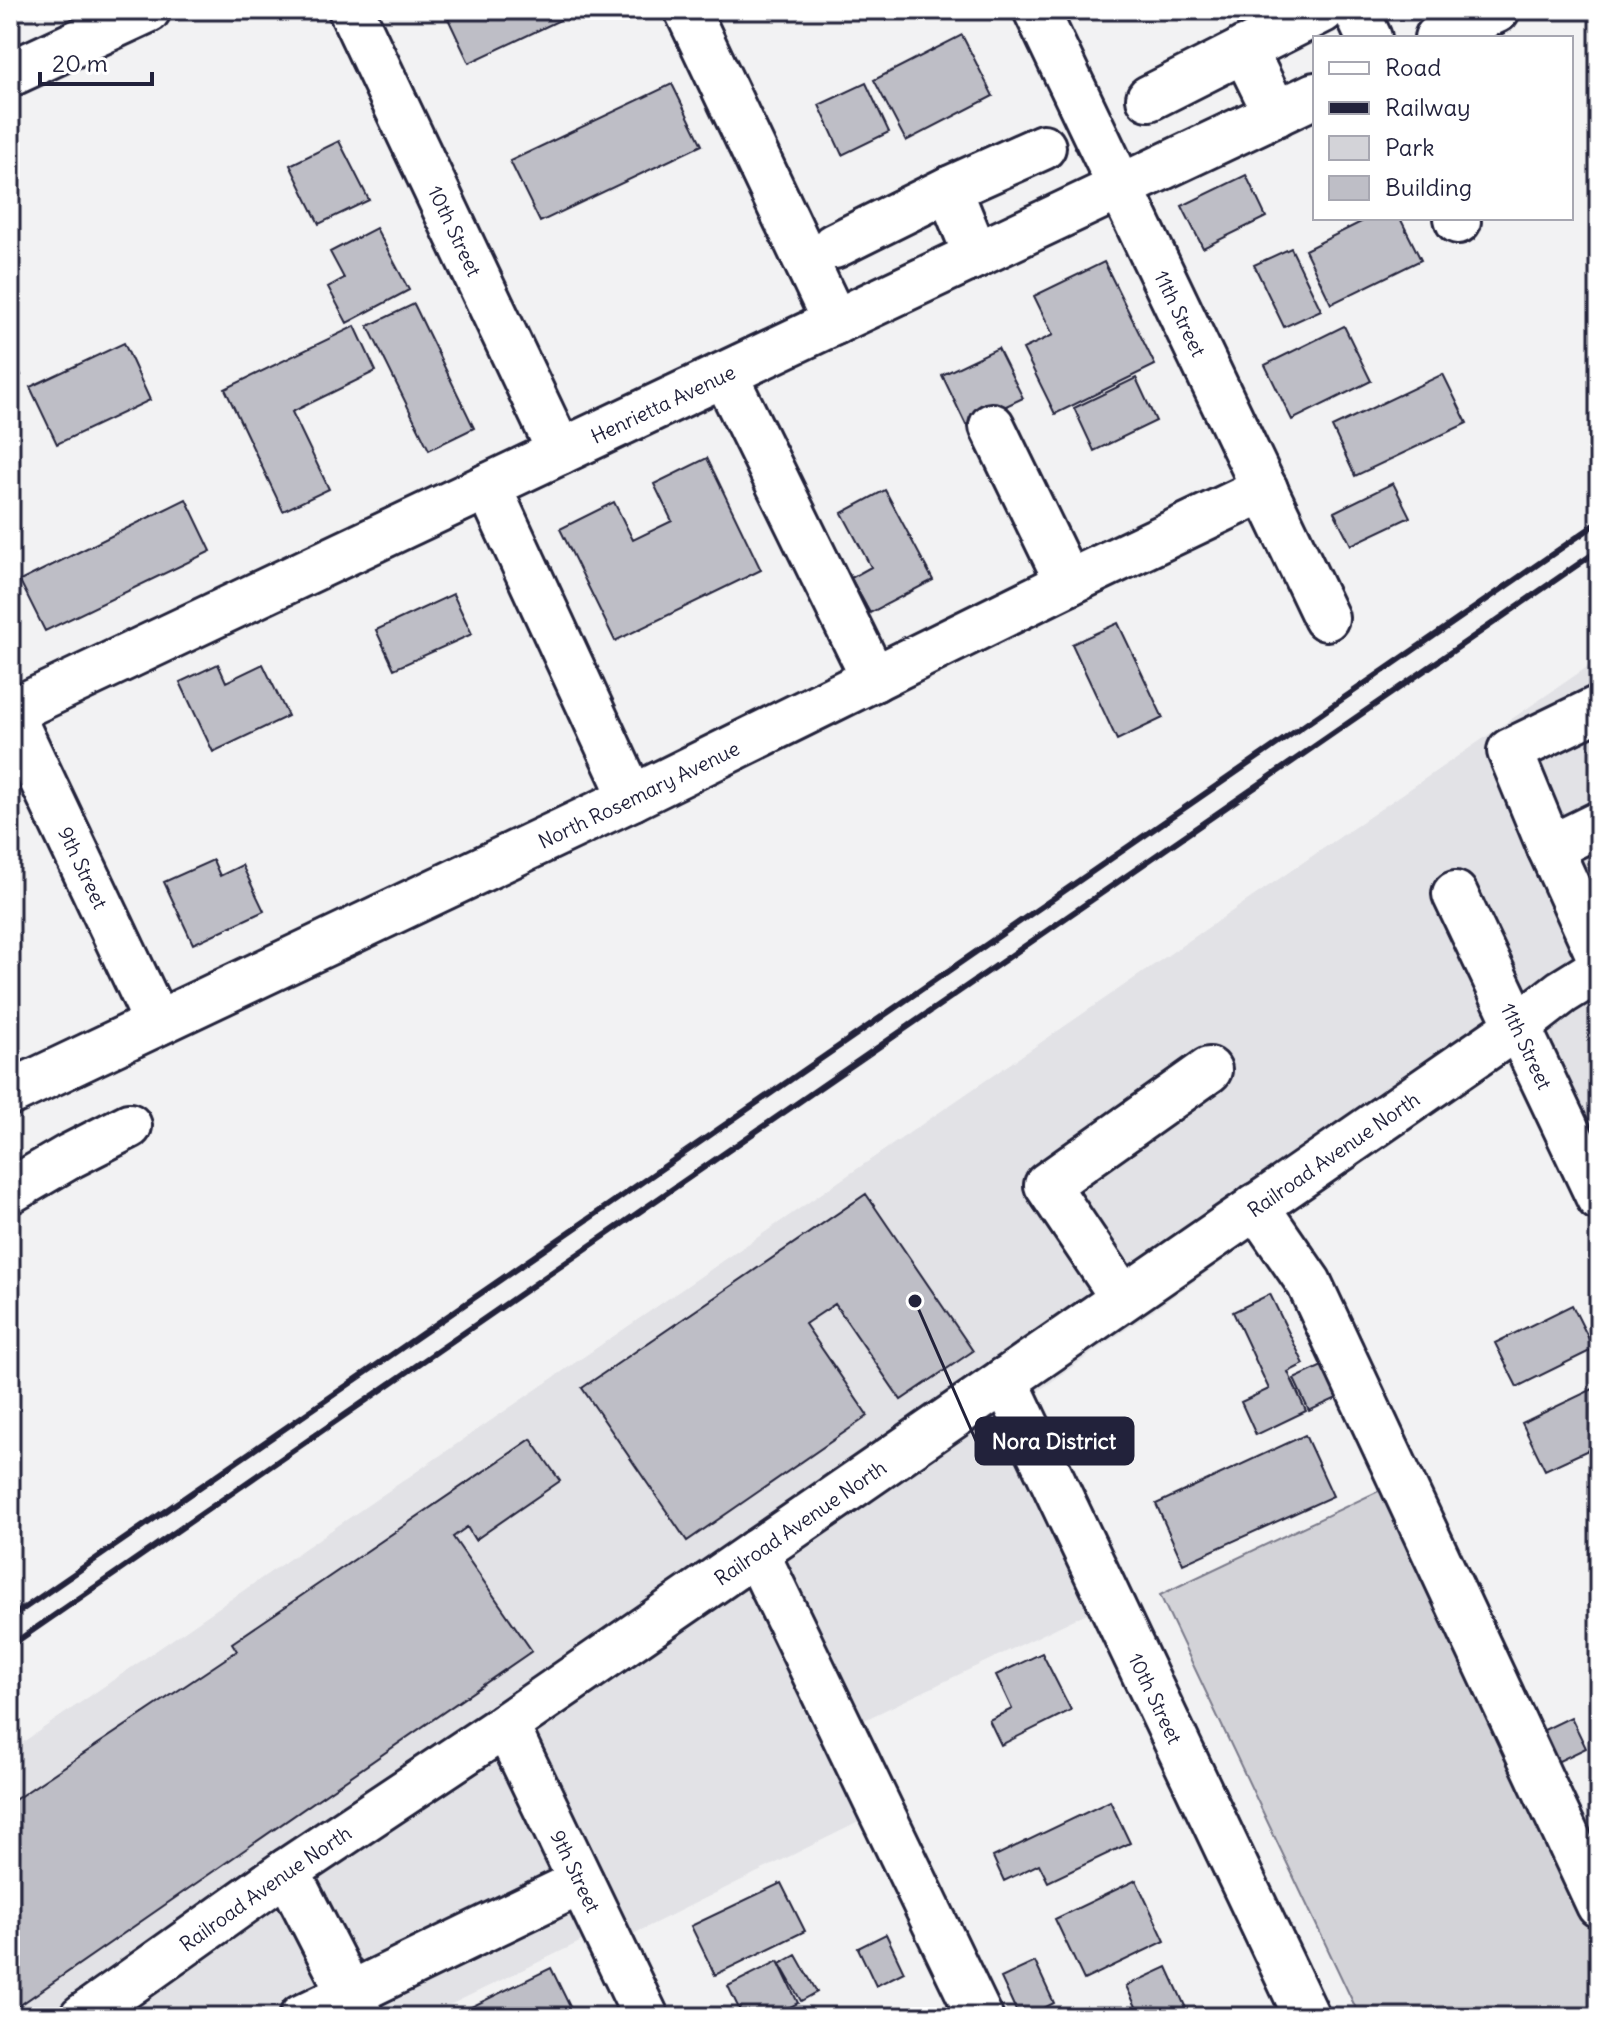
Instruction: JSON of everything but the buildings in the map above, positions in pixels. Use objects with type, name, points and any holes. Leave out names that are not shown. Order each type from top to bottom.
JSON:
[{"type":"street","points":[[10,74],[148,10]]},
{"type":"street","name":"10th Street","points":[[351,10],[560,452]]},
{"type":"street","points":[[687,10],[835,322]]},
{"type":"street","name":"11th Street","points":[[1036,10],[1326,618]]},
{"type":"street","points":[[1149,98],[1323,10]]},
{"type":"street","points":[[1356,10],[1368,36]]},
{"type":"street","points":[[1441,36],[1497,10]]},
{"type":"street","points":[[1244,49],[1276,114]]},
{"type":"street","name":"Henrietta Avenue","points":[[10,712],[1313,96]]},
{"type":"street","points":[[834,246],[1043,147]]},
{"type":"street","points":[[949,189],[976,255]]},
{"type":"street","points":[[725,375],[874,679]]},
{"type":"street","points":[[992,426],[1068,583]]},
{"type":"street","points":[[488,486],[632,798]]},
{"type":"street","name":"North Rosemary Avenue","points":[[10,1093],[632,798],[1265,489]]},
{"type":"street","points":[[1599,708],[1510,751],[1599,956]]},
{"type":"street","name":"9th Street","points":[[10,712],[157,1023]]},
{"type":"street","points":[[1550,848],[1599,824]]},
{"type":"street","name":"11th Street","points":[[1455,894],[1598,1191]]},
{"type":"street","name":"Railroad Avenue North","points":[[82,2017],[287,1871],[506,1725],[1599,969]]},
{"type":"street","points":[[1123,1298],[1047,1185],[1209,1070]]},
{"type":"street","points":[[10,1191],[129,1126]]},
{"type":"street","points":[[1256,1206],[1309,1283],[1599,1905]]},
{"type":"street","name":"10th Street","points":[[1005,1380],[1307,2017]]},
{"type":"street","points":[[756,1552],[980,2017]]},
{"type":"street","name":"9th Street","points":[[506,1725],[646,2017]]},
{"type":"street","points":[[287,1871],[355,2005]]},
{"type":"street","points":[[302,2017],[355,2005],[581,1882]]},
{"type":"shaded area","points":[[1599,659],[1599,1166],[1565,1183],[1506,1062],[997,1420],[1089,1612],[852,1726],[891,1806],[629,1936],[621,1922],[425,2017],[10,2017],[10,1751]]},
{"type":"green space","points":[[1387,1487],[1599,1936],[1599,2017],[1360,2017],[1160,1595]]},
{"type":"railway","points":[[10,1618],[1599,522]]},
{"type":"railway","points":[[10,1646],[1599,550]]},
{"type":"place","name":"Nora District","points":[[915,1301]]}]
